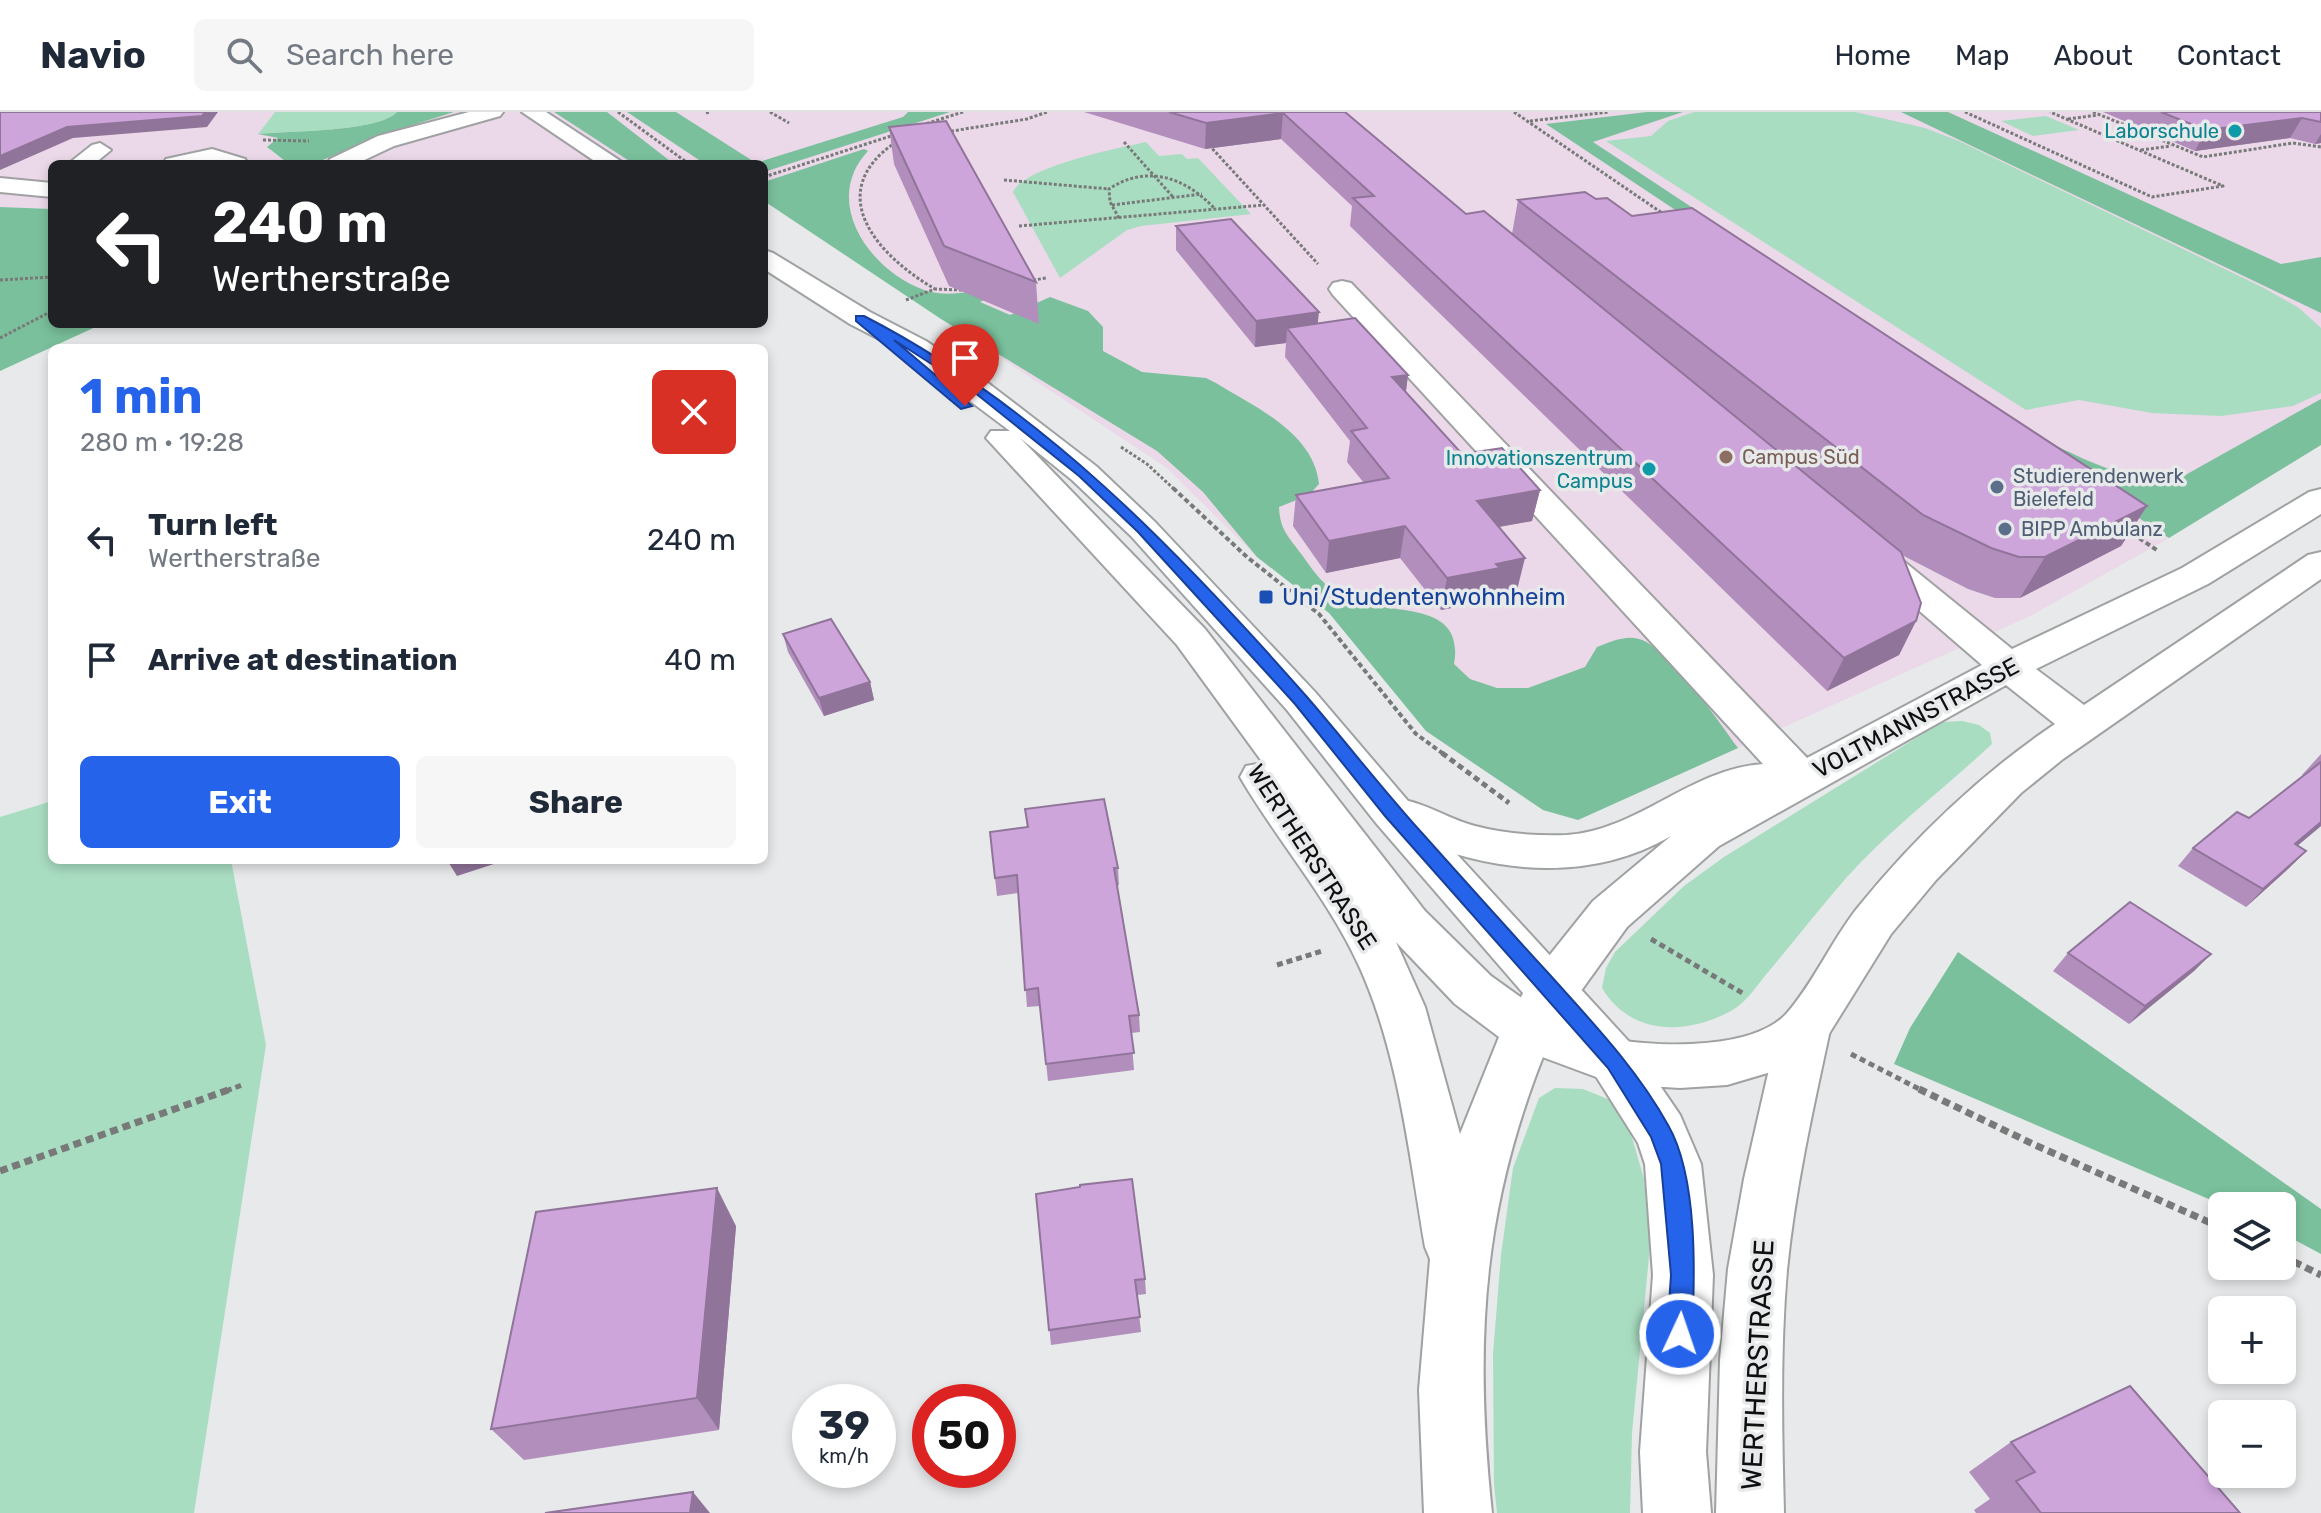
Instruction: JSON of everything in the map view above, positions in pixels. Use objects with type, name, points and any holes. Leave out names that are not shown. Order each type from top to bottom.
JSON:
[{"type":"main road","points":[[346,160],[386,141],[493,112]]},
{"type":"main road","points":[[532,112],[608,160]]},
{"type":"main road","points":[[85,160],[100,150]]},
{"type":"main road","points":[[193,160],[212,156],[224,160]]},
{"type":"main road","points":[[0,185],[48,189]]},
{"type":"main road","name":"WERTHERSTRASSE","points":[[768,260],[860,318],[916,347],[973,386],[1084,473],[1143,529],[1301,701],[1392,812],[1540,1010]]},
{"type":"main road","points":[[1342,289],[1801,779]]},
{"type":"main road","name":"WERTHERSTRASSE","points":[[860,318],[1008,444],[1191,637],[1408,924],[1473,990],[1540,1010]]},
{"type":"main road","name":"VOLTMANNSTRASSE","points":[[1540,1010],[1610,914],[1703,834],[2008,667],[2195,576],[2321,499]]},
{"type":"main road","points":[[1844,529],[2008,667],[2083,725]]},
{"type":"main road","points":[[1615,1062],[1680,1066],[1727,1063],[1770,1051],[1804,1030],[1874,921],[1920,868],[2006,782],[2083,725],[2321,563]]},
{"type":"main road","name":"WERTHERSTRASSE","points":[[1126,571],[1160,634],[1369,936],[1414,1053],[1457,1265]]},
{"type":"main road","points":[[1392,812],[1456,838],[1499,847],[1592,849],[1632,837],[1711,794],[1753,779],[1801,779]]},
{"type":"main road","points":[[1540,1010],[1615,1062],[1661,1132],[1673,1164],[1683,1275],[1673,1452],[1677,1513]]},
{"type":"main road","name":"WERTHERSTRASSE","points":[[1458,1513],[1452,1373],[1457,1265],[1487,1132],[1503,1081],[1540,1010]]},
{"type":"main road","name":"WERTHERSTRASSE","points":[[1750,1513],[1751,1383],[1758,1270],[1777,1151],[1804,1030]]},
{"type":"path","points":[[618,112],[684,160]]},
{"type":"path","points":[[770,112],[789,123]]},
{"type":"path","points":[[919,126],[963,112]]},
{"type":"path","points":[[942,133],[1027,119],[1047,112]]},
{"type":"path","points":[[1514,112],[1672,220]]},
{"type":"path","points":[[1528,122],[1609,112]]},
{"type":"path","points":[[1965,112],[2152,197],[2223,186],[2050,112]]},
{"type":"path","points":[[2093,112],[2203,157],[2293,143],[2321,147]]},
{"type":"path","points":[[2066,119],[2099,114]]},
{"type":"path","points":[[768,176],[905,131]]},
{"type":"path","points":[[890,136],[900,140],[868,165],[863,182],[860,200],[865,226],[877,245],[902,269],[935,289]]},
{"type":"path","points":[[1202,138],[1342,289]]},
{"type":"path","points":[[1124,142],[1173,197]]},
{"type":"path","points":[[2140,151],[2174,146]]},
{"type":"path","points":[[1004,180],[1109,189],[1128,178],[1153,175],[1182,181],[1203,194],[1216,209]]},
{"type":"path","points":[[1109,189],[1119,218]]},
{"type":"path","points":[[1112,205],[1203,194]]},
{"type":"path","points":[[1019,226],[1264,205]]},
{"type":"path","points":[[0,280],[48,277]]},
{"type":"path","points":[[1019,282],[1046,278]]},
{"type":"path","points":[[899,302],[935,289],[965,290]]},
{"type":"path","points":[[0,338],[48,312]]},
{"type":"path","points":[[2123,527],[2195,576]]},
{"type":"path","points":[[1637,931],[1744,994]]},
{"type":"path","points":[[1804,1030],[1953,1108],[2085,1170],[2208,1222]]},
{"type":"path","points":[[0,1171],[242,1085]]},
{"type":"path","points":[[2296,1263],[2321,1275]]},
{"type":"shaded area","points":[[0,112],[275,112],[259,133],[279,138],[271,151],[283,160],[48,160],[48,209],[0,207]]},
{"type":"shaded area","name":"Campus Süd","points":[[454,112],[2321,112],[2321,445],[2162,542],[2030,616],[1578,820],[1543,810],[1426,731],[1329,613],[1257,557],[1167,468],[768,204],[768,160],[324,160],[378,136]]},
{"type":"green space","points":[[275,112],[397,112],[387,119],[353,127],[258,134]]},
{"type":"green space","points":[[397,112],[454,112],[378,136],[323,160],[284,160],[267,147],[278,138],[258,134],[353,127],[387,119]]},
{"type":"green space","points":[[554,112],[607,112],[669,160],[628,160]]},
{"type":"green space","points":[[627,112],[676,112],[751,160],[699,160]]},
{"type":"green space","points":[[908,112],[950,112],[768,171],[766,160],[903,117]]},
{"type":"green space","points":[[1647,112],[1683,112],[1593,142],[2044,440],[2093,463],[2127,474],[2144,478],[2180,478],[2321,399],[2321,445],[2169,538],[1546,124]]},
{"type":"green space","points":[[1694,112],[1855,112],[1925,128],[1959,141],[2264,288],[2299,308],[2321,328],[2321,393],[2293,406],[2221,416],[2152,413],[2079,400],[2026,410],[1606,141],[1651,136],[1668,121]]},
{"type":"green space","points":[[1901,112],[1948,112],[2281,264],[2321,257],[2321,313]]},
{"type":"green space","points":[[2046,116],[2079,130],[2033,136],[2001,121]]},
{"type":"green space","points":[[1146,142],[1159,156],[1182,154],[1187,159],[1198,158],[1251,214],[1127,230],[1060,278],[1013,192],[1034,174],[1095,154]]},
{"type":"green space","points":[[864,149],[868,151],[855,171],[849,191],[851,212],[858,232],[870,250],[885,267],[904,280],[924,290],[942,293],[997,287],[1002,291],[980,302],[1010,315],[1050,297],[1088,311],[1103,327],[1103,351],[1142,372],[1206,378],[1264,412],[1294,436],[1315,466],[1319,484],[1309,495],[1279,507],[1281,522],[1289,538],[1316,573],[1338,594],[1361,604],[1435,618],[1447,628],[1454,642],[1454,664],[1470,679],[1497,688],[1528,688],[1585,667],[1597,647],[1623,638],[1639,639],[1650,644],[1678,670],[1738,748],[1578,820],[1543,810],[1426,731],[1329,613],[1257,557],[1203,492],[1157,451],[941,319],[768,204],[768,181]]},
{"type":"green space","points":[[0,207],[48,209],[48,328],[93,328],[59,344],[48,344],[48,349],[0,371]]},
{"type":"green space","points":[[1962,721],[1979,725],[1990,733],[1992,744],[1864,859],[1736,1008],[1714,1019],[1678,1027],[1644,1023],[1614,1004],[1602,988],[1606,968],[1615,952],[1684,886],[1724,857],[1929,730],[1943,722]]},
{"type":"green space","points":[[48,802],[48,864],[232,864],[266,1045],[194,1513],[0,1513],[0,817]]},
{"type":"green space","points":[[1958,952],[2321,1209],[2321,1254],[2296,1241],[2296,1192],[2208,1192],[2208,1199],[1894,1064],[1910,1028]]},
{"type":"green space","points":[[1555,1088],[1583,1089],[1610,1100],[1629,1127],[1644,1179],[1650,1246],[1632,1433],[1630,1513],[1497,1513],[1493,1354],[1501,1255],[1513,1168],[1539,1098]]},
{"type":"building","points":[[0,112],[205,112],[202,116],[67,127],[0,156]]},
{"type":"building","points":[[1169,112],[1345,112],[1466,214],[1484,211],[1901,552],[1921,603],[1916,621],[1844,658],[1353,198],[1374,196],[1283,113],[1206,123]]},
{"type":"building","points":[[2161,112],[2321,112],[2321,122],[2302,118],[2206,130]]},
{"type":"building","points":[[946,121],[1036,282],[944,246],[889,127]]},
{"type":"building","points":[[1585,192],[1596,199],[1607,198],[1632,216],[1692,208],[2147,506],[2045,557],[2019,557],[1991,548],[1923,515],[1518,200]]},
{"type":"building","points":[[1231,219],[1319,312],[1256,321],[1176,226]]},
{"type":"building","points":[[1355,318],[1408,375],[1392,377],[1462,454],[1502,448],[1540,490],[1477,501],[1525,558],[1496,564],[1500,568],[1447,578],[1405,526],[1329,541],[1296,495],[1389,478],[1351,431],[1367,428],[1287,328]]},
{"type":"building","points":[[831,619],[870,682],[819,698],[783,634]]},
{"type":"building","points":[[2321,762],[2321,822],[2295,844],[2306,851],[2263,889],[2193,848],[2237,812],[2249,818]]},
{"type":"building","points":[[1104,799],[1118,868],[1114,868],[1139,1015],[1129,1016],[1134,1053],[1046,1064],[1038,988],[1025,990],[1017,875],[995,878],[990,832],[1028,827],[1025,809]]},
{"type":"building","points":[[2130,902],[2211,954],[2145,1006],[2068,953]]},
{"type":"building","points":[[1132,1179],[1145,1279],[1135,1280],[1140,1317],[1049,1330],[1036,1194]]},
{"type":"building","points":[[717,1188],[697,1398],[491,1429],[536,1212]]},
{"type":"building","points":[[2130,1386],[2208,1476],[2208,1488],[2218,1488],[2240,1513],[2041,1513],[2016,1481],[2035,1472],[2011,1442]]},
{"type":"building","points":[[693,1492],[690,1513],[545,1513]]},
{"type":"place","name":"Laborschule","points":[[2235,131]]},
{"type":"place","name":"Campus Süd","points":[[1726,457]]},
{"type":"place","name":"Innovationszentrum Campus","points":[[1649,469]]},
{"type":"place","name":"Studierendenwerk Bielefeld","points":[[1997,487]]},
{"type":"place","name":"BIPP Ambulanz","points":[[2005,529]]},
{"type":"place","name":"Uni/Studentenwohnheim","points":[[1266,597]]},
{"type":"route","points":[[965,406],[860,318],[916,347],[973,386],[1084,473],[1143,529],[1301,701],[1392,812],[1615,1062],[1661,1132],[1673,1164],[1683,1275],[1680,1334]]}]
